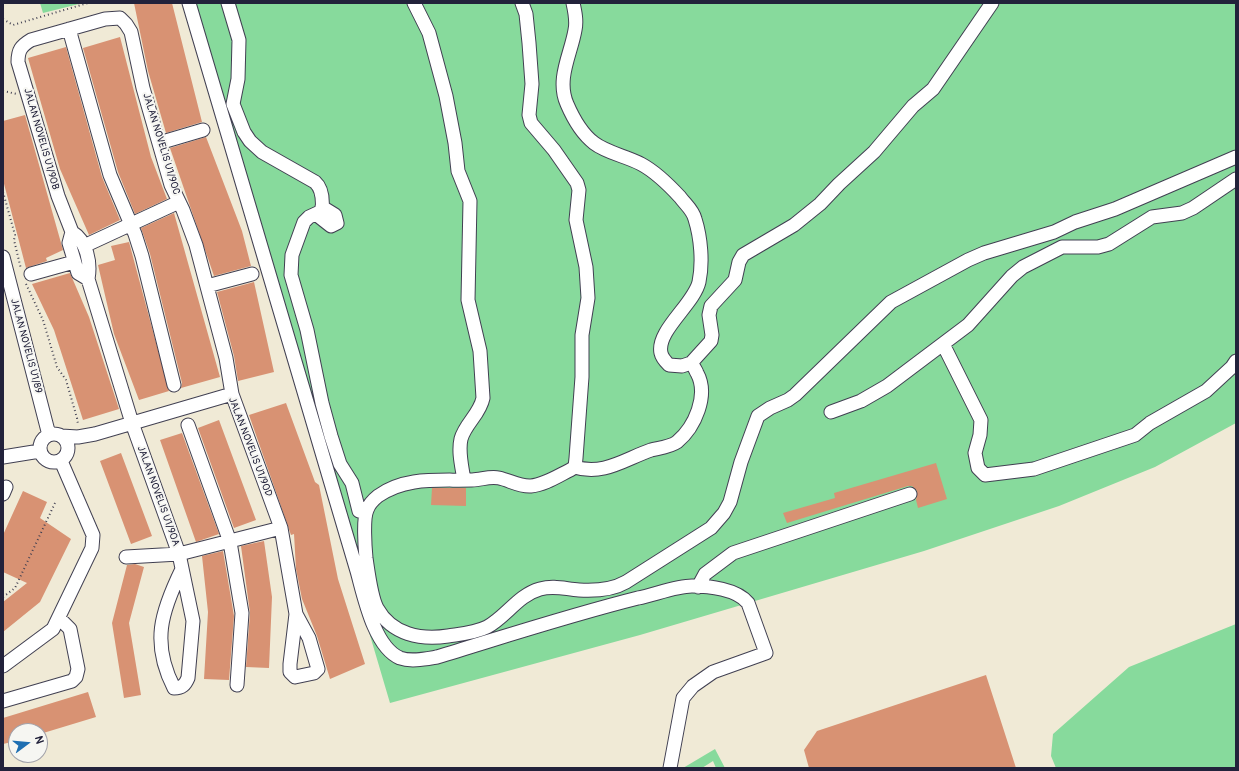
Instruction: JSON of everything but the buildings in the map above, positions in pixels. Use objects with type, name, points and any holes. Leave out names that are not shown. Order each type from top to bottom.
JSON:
[{"type":"street","points":[[189,3],[357,571],[372,619],[382,642],[399,657],[416,660],[437,657],[619,603],[690,586],[716,588],[744,598],[748,603],[766,653],[713,672],[693,686],[683,698],[670,768]]},
{"type":"street","points":[[228,3],[240,40],[238,79],[233,100],[236,114],[250,141],[262,152],[319,186],[320,211],[309,217],[304,222],[298,235],[292,255],[291,275],[307,330],[322,403],[331,436],[340,464],[352,483],[359,511],[366,512]]},
{"type":"street","points":[[414,3],[429,33],[446,96],[455,143],[458,171],[470,201],[468,300],[480,351],[483,398],[482,405],[461,438],[461,458],[464,480]]},
{"type":"street","points":[[522,3],[526,14],[532,84],[529,115],[531,123],[554,150],[577,183],[579,190],[576,220],[586,268],[588,298],[582,335],[582,377],[575,467]]},
{"type":"street","points":[[573,3],[576,18],[576,29],[563,83],[566,103],[576,122],[583,133],[595,144],[641,164],[654,173],[668,185],[691,210],[695,218],[699,237],[700,265],[698,283],[689,302],[671,324],[661,347],[661,353],[669,365],[682,366],[691,363],[711,341],[712,335],[709,315],[711,306],[735,280],[739,262],[743,256],[794,225],[820,204],[839,184],[874,152],[908,111],[933,89],[992,3]]},
{"type":"street","name":"JALAN NOVELIS U1/90C","points":[[22,46],[31,40],[105,19],[120,18],[126,24],[130,32],[171,185],[196,245],[226,358],[232,394]]},
{"type":"street","points":[[69,29],[110,175],[131,224],[142,256],[174,384]]},
{"type":"street","name":"JALAN NOVELIS U1/90B","points":[[22,46],[18,52],[18,62],[58,196],[72,232],[69,243],[74,262],[78,273],[88,279]]},
{"type":"street","points":[[159,142],[203,130]]},
{"type":"street","points":[[691,363],[700,379],[702,401],[689,428],[676,443],[645,452],[607,469],[588,470],[575,467],[559,476],[532,486],[524,486],[498,478],[409,482],[379,496],[370,503],[366,512],[366,557],[377,608],[387,621],[404,632],[420,638],[433,638],[480,630],[491,625],[531,592],[542,588],[553,586],[579,590],[616,587],[710,528],[724,513],[730,502],[741,462],[758,416],[795,395],[891,302],[968,260],[984,253],[1054,232],[1075,222],[1141,199],[1236,156]]},
{"type":"street","points":[[831,412],[861,401],[887,386],[968,325],[1012,276],[1035,260],[1062,247],[1098,247],[1109,244],[1152,217],[1182,213],[1193,208],[1236,179]]},
{"type":"street","points":[[84,246],[179,202]]},
{"type":"street","name":"JALAN NOVELIS U1/90B","points":[[72,232],[79,236],[84,246],[90,266],[88,279],[132,423]]},
{"type":"street","points":[[1054,232],[1062,247]]},
{"type":"street","name":"JALAN NOVELIS U1/89","points":[[3,257],[55,435]]},
{"type":"street","points":[[26,275],[74,262]]},
{"type":"street","points":[[207,286],[252,274]]},
{"type":"street","points":[[943,344],[981,420],[980,435],[975,453],[978,468],[985,475],[1034,469],[1135,435],[1150,423],[1206,391],[1232,368],[1236,361]]},
{"type":"street","name":"JALAN NOVELIS U1/90D","points":[[55,435],[78,437],[95,434],[232,394],[281,528],[296,614]]},
{"type":"street","name":"JALAN NOVELIS U1/90A","points":[[132,423],[179,554],[193,621],[188,678],[186,684],[180,688],[174,688],[167,674],[160,637],[160,626],[170,594],[182,569]]},
{"type":"street","points":[[188,425],[230,542],[242,613],[237,685]]},
{"type":"street","name":"JALAN NOVELIS U1/90D","points":[[64,457],[95,434]]},
{"type":"street","points":[[55,435],[66,441],[68,447],[64,457],[55,463],[48,462],[40,451],[40,444],[44,438],[55,435]]},
{"type":"street","points":[[3,457],[40,451]]},
{"type":"street","points":[[3,666],[52,629],[59,618],[92,548],[93,535],[64,457]]},
{"type":"street","points":[[698,587],[705,574],[733,553],[750,546],[910,494]]},
{"type":"street","points":[[126,558],[179,554],[281,528]]},
{"type":"street","points":[[3,701],[72,681],[76,677],[78,669],[70,629],[59,618]]},
{"type":"path","points":[[3,18],[13,25],[88,3]]},
{"type":"path","points":[[3,7],[3,14]]},
{"type":"path","points":[[3,192],[15,235],[14,240],[43,320],[57,367],[66,380],[77,418],[78,437]]},
{"type":"path","points":[[3,597],[14,588],[55,503]]},
{"type":"green space","points":[[40,3],[83,3],[43,13]]},
{"type":"green space","points":[[183,3],[1236,3],[1236,423],[1155,467],[1059,506],[924,551],[640,635],[390,703]]},
{"type":"green space","points":[[1236,624],[1236,768],[1056,768],[1051,756],[1053,734],[1129,667]]},
{"type":"green space","points":[[715,749],[725,768],[716,768],[713,761],[702,768],[683,768]]}]
